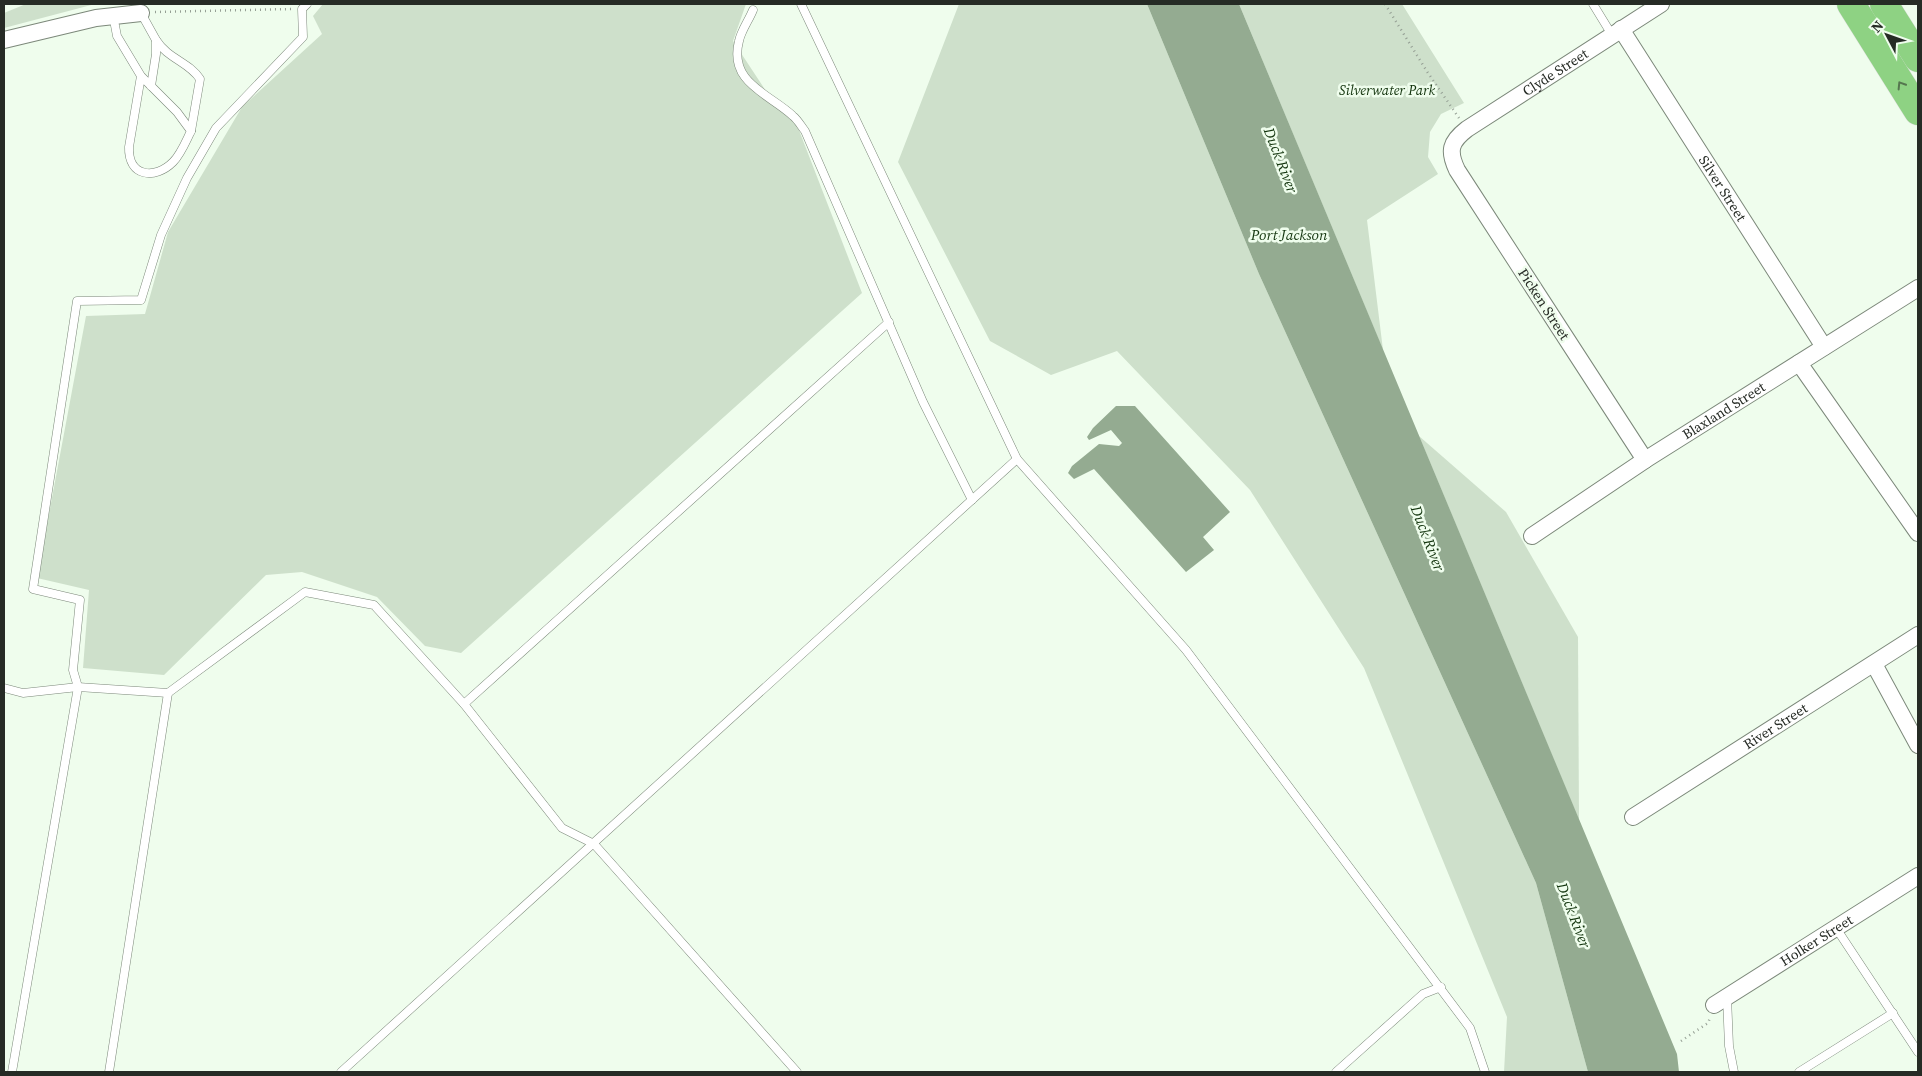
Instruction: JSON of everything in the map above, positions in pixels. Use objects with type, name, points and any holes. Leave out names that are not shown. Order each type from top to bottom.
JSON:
[{"type":"highway","points":[[1851,4],[1918,111]]},
{"type":"highway","points":[[1884,4],[1918,58]]},
{"type":"street","name":"Clyde Street","points":[[1453,146],[1456,137],[1467,129],[1661,4]]},
{"type":"street","points":[[4,40],[75,22],[141,12]]},
{"type":"street","name":"Silver Street","points":[[1616,32],[1824,347]]},
{"type":"street","name":"Picken Street","points":[[1453,146],[1451,157],[1457,170],[1645,460]]},
{"type":"street","name":"Blaxland Street","points":[[1532,536],[1645,460],[1918,288]]},
{"type":"street","points":[[1799,363],[1918,533]]},
{"type":"street","name":"River Street","points":[[1633,817],[1918,635]]},
{"type":"street","points":[[1874,664],[1918,745]]},
{"type":"street","name":"Holker Street","points":[[1721,1001],[1918,876]]},
{"type":"lane","points":[[801,4],[1017,459],[1186,650],[1441,987],[1470,1028],[1485,1072]]},
{"type":"lane","points":[[1593,4],[1616,32]]},
{"type":"lane","points":[[12,1072],[78,687],[73,670],[80,600],[33,589],[77,301],[140,300],[161,235],[187,178],[216,128],[303,36],[304,6]]},
{"type":"lane","points":[[753,10],[738,42],[738,62],[747,82],[793,116],[805,130],[923,402],[972,500]]},
{"type":"lane","points":[[141,12],[156,40],[167,53],[200,79],[191,131],[177,157],[166,167],[149,174],[139,171],[135,167],[130,159],[129,147],[141,76]]},
{"type":"lane","points":[[113,15],[117,36],[141,76],[178,112],[191,131]]},
{"type":"lane","points":[[151,86],[156,54],[156,40]]},
{"type":"lane","points":[[464,704],[889,322]]},
{"type":"lane","points":[[341,1072],[1017,459]]},
{"type":"lane","points":[[4,688],[23,693],[78,687],[168,693],[304,592],[374,604],[464,704],[562,828],[594,844],[797,1072]]},
{"type":"lane","points":[[109,1072],[168,693]]},
{"type":"lane","points":[[1836,928],[1918,1052]]},
{"type":"lane","points":[[1336,1072],[1423,994],[1441,987]]},
{"type":"lane","points":[[1721,1001],[1734,1072]]},
{"type":"lane","points":[[1798,1072],[1893,1013]]},
{"type":"path","points":[[1385,4],[1428,73],[1467,129]]},
{"type":"path","points":[[141,12],[304,6]]},
{"type":"path","points":[[1681,1041],[1708,1023],[1721,1001]]},
{"type":"green space","points":[[26,4],[95,4],[4,28],[4,13]]},
{"type":"green space","points":[[323,4],[746,4],[733,41],[768,94],[797,125],[862,293],[461,653],[425,646],[377,597],[302,572],[266,575],[164,675],[83,668],[89,590],[37,578],[86,316],[145,314],[168,232],[242,107],[322,34],[313,16]]},
{"type":"green space","points":[[959,4],[1147,4],[1259,274],[1536,883],[1588,1072],[1504,1072],[1507,1017],[1364,668],[1250,490],[1117,351],[1051,375],[990,341],[898,162]]},
{"type":"green space","name":"Silverwater Park","points":[[1239,4],[1402,4],[1464,103],[1441,114],[1430,132],[1428,157],[1438,174],[1367,220],[1383,350]]},
{"type":"green space","points":[[1419,436],[1506,512],[1578,637],[1579,820]]},
{"type":"water","name":"Port Jackson","points":[[1147,4],[1239,4],[1677,1054],[1679,1072],[1588,1072],[1536,883],[1259,274]]},
{"type":"water","points":[[1116,406],[1135,406],[1230,512],[1203,537],[1214,550],[1186,572],[1094,469],[1074,479],[1068,473],[1072,466],[1099,444],[1119,446],[1122,443],[1111,430],[1089,440],[1087,437],[1093,428]]},
{"type":"water label","name":"Duck River","points":[[1281,160]]},
{"type":"water label","name":"Duck River","points":[[1428,538]]},
{"type":"water label","name":"Duck River","points":[[1574,915]]}]
